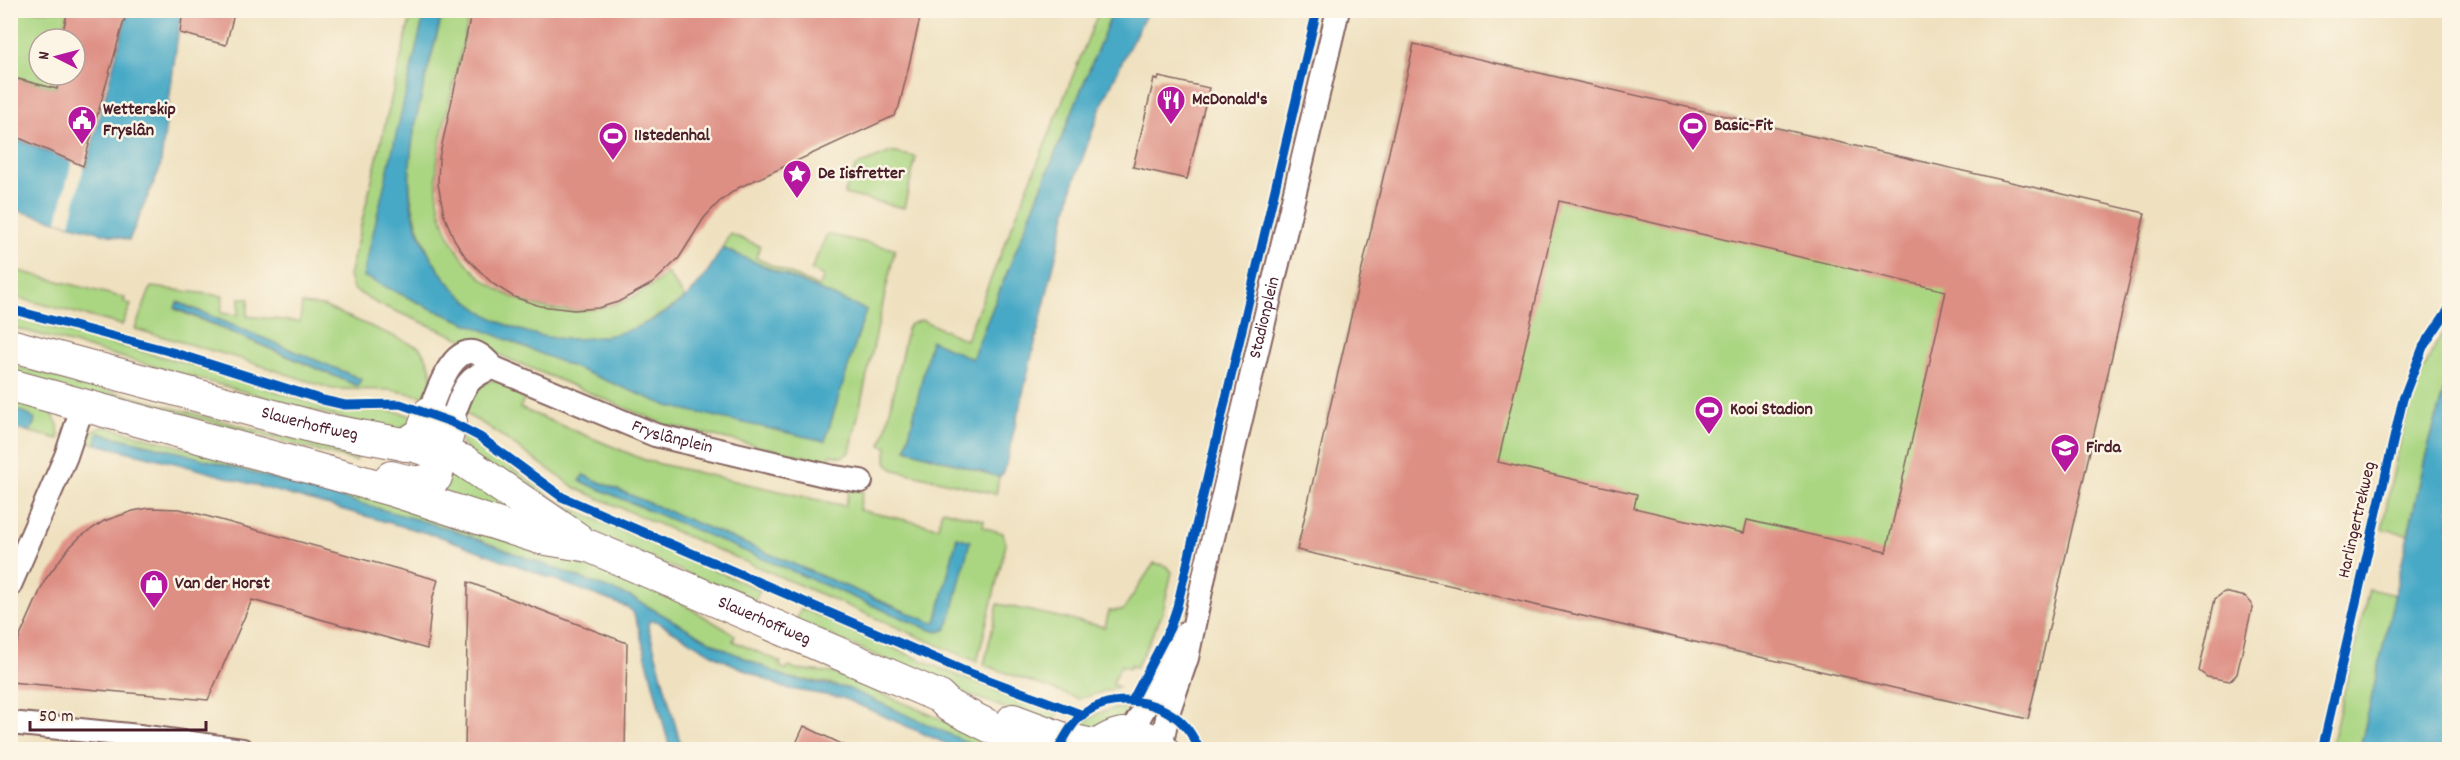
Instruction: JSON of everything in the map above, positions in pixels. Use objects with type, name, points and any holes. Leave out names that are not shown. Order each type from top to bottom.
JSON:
[{"type":"main road","name":"Slauerhoffweg","points":[[10,345],[322,429],[444,453],[464,461],[589,546],[940,697],[950,706],[1037,750]]},
{"type":"main road","name":"Slauerhoffweg","points":[[10,386],[350,478],[454,508],[540,538],[589,546]]},
{"type":"main road","points":[[405,444],[440,417]]},
{"type":"main road","points":[[350,478],[367,471],[405,481],[429,481],[436,477],[444,453],[440,417]]},
{"type":"main road","name":"Slauerhoffweg","points":[[940,697],[954,695],[1064,739],[1097,748]]},
{"type":"main road","points":[[1097,748],[1113,736],[1130,733],[1147,737],[1162,748]]},
{"type":"street","name":"Stadionplein","points":[[1162,748],[1168,713],[1187,658],[1338,10]]},
{"type":"street","name":"Fryslânplein","points":[[440,417],[470,379],[494,368],[655,435],[829,476],[861,481]]},
{"type":"street","points":[[10,585],[66,456],[83,405]]},
{"type":"street","name":"Stadionplein","points":[[1130,733],[1148,704],[1174,650],[1194,623]]},
{"type":"street","points":[[10,723],[242,750]]},
{"type":"green space","points":[[10,11],[68,11],[63,27],[27,27],[27,80],[11,76]]},
{"type":"green space","points":[[412,11],[425,11],[364,276],[432,309],[668,406],[866,310],[722,248],[730,234],[760,246],[756,258],[819,287],[824,276],[811,270],[827,234],[895,249],[850,452],[842,457],[830,455],[829,462],[666,425],[376,303],[353,289],[349,276]]},
{"type":"green space","points":[[443,11],[470,11],[437,160],[438,198],[449,235],[469,266],[497,289],[530,304],[565,310],[601,308],[636,295],[667,273],[685,298],[652,319],[616,335],[572,341],[535,335],[498,321],[466,300],[445,279],[432,259],[418,226],[410,182],[414,133],[419,107]]},
{"type":"green space","points":[[1099,11],[1113,11],[972,359],[931,341],[906,449],[999,477],[996,494],[895,470],[886,461],[887,447],[881,445],[907,329],[910,324],[922,320],[966,340]]},
{"type":"green space","name":"Kooi Stadion","points":[[1414,44],[2145,213],[2028,719],[1297,550]]},
{"type":"green space","points":[[891,152],[916,157],[904,208],[844,194],[856,166]]},
{"type":"green space","points":[[11,269],[125,298],[124,302],[131,305],[122,325],[11,296]]},
{"type":"green space","points":[[151,287],[223,296],[221,313],[238,315],[240,298],[249,299],[247,316],[300,322],[302,304],[323,306],[419,347],[431,371],[431,383],[427,397],[391,390],[332,389],[238,358],[135,329]],"holes":[[[178,302],[360,379],[358,386],[175,309]]]},
{"type":"green space","points":[[10,316],[212,370],[326,408],[394,411],[413,417],[412,423],[394,432],[11,327]]},
{"type":"green space","points":[[2449,324],[2449,372],[2425,459],[2408,534],[2382,529],[2398,449],[2413,397],[2435,347]]},
{"type":"green space","points":[[10,364],[267,433],[359,452],[356,461],[113,396],[79,396],[11,380]]},
{"type":"green space","points":[[494,380],[527,392],[520,408],[647,461],[845,506],[850,489],[863,492],[859,510],[938,527],[942,510],[984,520],[983,527],[1003,533],[1006,544],[977,662],[577,489],[487,426],[462,412],[475,392]],"holes":[[[583,475],[935,623],[937,619],[957,537],[969,541],[950,621],[946,629],[939,632],[581,481]]]},
{"type":"green space","points":[[10,394],[48,407],[58,425],[59,439],[30,432],[34,424],[26,413],[11,409]]},
{"type":"green space","points":[[104,426],[519,538],[617,573],[663,592],[732,633],[735,636],[733,641],[781,662],[779,666],[787,670],[789,666],[795,669],[834,673],[1004,749],[982,749],[829,683],[788,678],[722,648],[631,597],[447,528],[182,453],[99,433],[96,444],[85,441],[93,431]]},
{"type":"green space","points":[[462,434],[483,446],[557,501],[760,590],[754,603],[569,522],[476,461],[461,443]]},
{"type":"green space","points":[[459,464],[543,523],[435,491]]},
{"type":"green space","points":[[1154,563],[1167,566],[1172,572],[1162,615],[1136,668],[1131,665],[1129,669],[1121,665],[1112,684],[1119,687],[1079,699],[984,665],[998,604],[1105,627],[1109,611],[1123,610]]},
{"type":"green space","points":[[2369,589],[2395,595],[2360,749],[2330,750]]},
{"type":"green space","points":[[801,608],[958,676],[1058,713],[1053,726],[954,689],[796,621]]},
{"type":"green space","points":[[1119,708],[1137,709],[1134,714],[1105,730],[1077,728],[1098,713]]},
{"type":"water","points":[[128,11],[181,11],[160,168],[129,240],[11,209],[10,136],[86,168]]},
{"type":"water","points":[[425,11],[443,11],[419,107],[410,158],[409,182],[411,203],[426,247],[450,284],[482,311],[519,330],[560,338],[603,337],[645,324],[684,299],[710,269],[722,248],[866,310],[825,441],[668,406],[432,309],[363,276]]},
{"type":"water","points":[[1113,11],[1148,11],[1101,107],[1073,185],[1004,472],[999,477],[906,449],[931,340],[972,359]]},
{"type":"water","points":[[177,302],[361,379],[358,386],[175,308]]},
{"type":"water","points":[[2449,372],[2449,749],[2360,749],[2425,459]]},
{"type":"water","points":[[11,409],[26,413],[35,420],[30,432],[20,429],[11,434]]},
{"type":"water","points":[[98,433],[182,453],[447,528],[631,597],[722,648],[788,678],[847,688],[982,749],[958,749],[843,698],[784,688],[717,657],[656,621],[649,621],[648,626],[682,749],[670,749],[638,626],[633,612],[627,607],[444,538],[179,464],[96,444]]},
{"type":"water","points":[[583,475],[935,623],[957,537],[970,541],[950,621],[946,629],[939,632],[928,629],[580,481]]},
{"type":"pier","points":[[87,152],[70,224],[57,221],[72,161],[83,166]]},
{"type":"building","points":[[68,10],[127,10],[83,166],[10,134],[10,77],[27,81],[27,87],[57,89],[57,87],[87,87],[87,27],[64,27]]},
{"type":"building","points":[[183,10],[235,10],[226,45],[180,33]]},
{"type":"building","name":"11stedenhal","points":[[472,10],[922,10],[899,107],[894,116],[738,188],[719,202],[704,218],[679,258],[653,283],[618,302],[598,308],[574,310],[540,306],[514,297],[493,284],[465,256],[454,239],[444,215],[438,184],[439,158]]},
{"type":"building","name":"Kooi Stadion","points":[[1414,44],[2145,213],[2028,719],[1297,550]],"holes":[[[1559,201],[1946,291],[1886,552],[1747,520],[1744,533],[1634,508],[1637,494],[1498,462]]]},
{"type":"building","points":[[1159,77],[1209,88],[1187,179],[1133,167],[1154,79],[1158,80]]},
{"type":"building","points":[[149,508],[180,509],[438,580],[432,600],[427,649],[252,600],[208,700],[10,682],[10,659],[45,580],[67,550],[80,537],[104,521]]},
{"type":"building","points":[[468,582],[627,643],[625,750],[465,750]]},
{"type":"building","points":[[2224,592],[2246,597],[2252,604],[2237,674],[2230,681],[2207,677],[2199,671],[2215,599]]},
{"type":"building","points":[[804,726],[854,750],[793,750]]},
{"type":"cycle path","points":[[1132,701],[1170,628],[1177,607],[1317,10]]},
{"type":"cycle path","name":"Harlingertrekweg","points":[[2322,750],[2403,399],[2423,347],[2450,307]]},
{"type":"cycle path","points":[[10,309],[172,352],[323,400],[345,405],[400,404],[451,422],[480,437],[562,497],[962,670],[1083,715]]},
{"type":"cycle path","points":[[1058,750],[1072,726],[1082,715],[1105,704],[1131,701],[1156,707],[1178,719],[1188,729],[1200,750]]},
{"type":"place","name":"McDonald's","points":[[1171,126]]},
{"type":"place","name":"Wetterskip Fryslân","points":[[82,146]]},
{"type":"place","name":"Basic-Fit","points":[[1693,152]]},
{"type":"place","name":"11stedenhal","points":[[613,162]]},
{"type":"place","name":"De Iisfretter","points":[[797,200]]},
{"type":"place","name":"Kooi Stadion","points":[[1709,436]]},
{"type":"place","name":"Firda","points":[[2065,474]]},
{"type":"place","name":"Van der Horst","points":[[154,610]]}]
